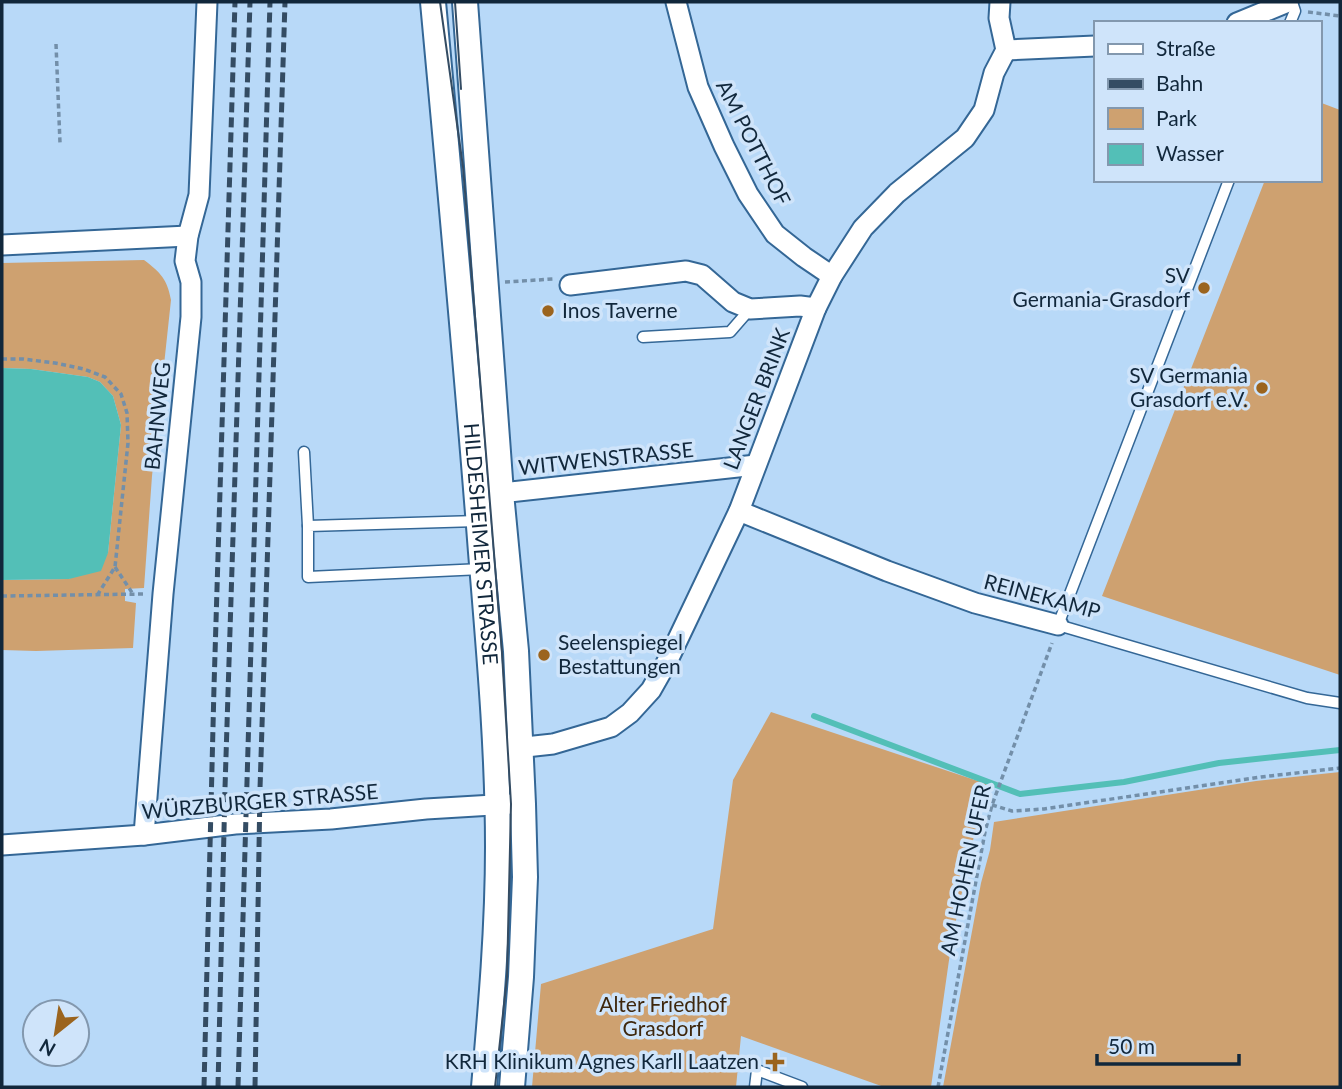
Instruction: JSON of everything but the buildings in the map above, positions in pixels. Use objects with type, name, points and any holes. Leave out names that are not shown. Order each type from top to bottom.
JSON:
[{"type":"street","name":"BAHNWEG","points":[[144,835],[163,594],[191,317],[191,282],[185,261],[188,236],[199,195],[206,2]]},
{"type":"street","name":"HILDESHEIMER STRASSE","points":[[433,2],[482,569],[507,749],[523,804],[525,877],[521,976],[512,1087]]},
{"type":"street","name":"HILDESHEIMER STRASSE","points":[[465,2],[516,651],[507,749],[498,804],[494,976],[484,1087]]},
{"type":"street","name":"AM POTTHOF","points":[[676,2],[698,88],[748,194],[775,234],[832,275]]},
{"type":"street","points":[[1000,2],[999,18],[1006,50],[1094,46]]},
{"type":"street","points":[[1243,21],[1291,5]]},
{"type":"street","name":"LANGER BRINK","points":[[507,749],[553,744],[611,727],[630,713],[651,690],[739,511],[816,308],[832,275],[863,228],[897,193],[965,138],[984,110],[994,73],[1006,50]]},
{"type":"street","points":[[2,245],[188,236]]},
{"type":"street","points":[[570,285],[686,271],[702,275],[733,302],[750,309],[800,306],[816,308]]},
{"type":"street","name":"WITWENSTRASSE","points":[[502,493],[756,465]]},
{"type":"street","name":"REINEKAMP","points":[[739,511],[887,571],[975,603],[1058,625]]},
{"type":"street","name":"WÜRZBURGER STRASSE","points":[[2,845],[144,835],[235,824],[523,804]]},
{"type":"lane","points":[[1058,625],[1228,182]]},
{"type":"lane","points":[[643,337],[730,332],[750,309]]},
{"type":"lane","points":[[304,452],[308,577],[482,569]]},
{"type":"lane","points":[[308,526],[479,521]]},
{"type":"lane","name":"REINEKAMP","points":[[1058,625],[1307,698],[1340,702]]},
{"type":"lane","points":[[755,1087],[757,1070],[802,1087]]},
{"type":"path","points":[[1291,5],[1340,16]]},
{"type":"path","points":[[56,44],[60,143]]},
{"type":"path","points":[[486,284],[562,278],[570,285]]},
{"type":"path","points":[[2,359],[34,360],[85,369],[105,377],[121,394],[127,413],[128,443],[115,567],[98,594]]},
{"type":"path","points":[[115,567],[133,594]]},
{"type":"path","points":[[2,596],[163,594]]},
{"type":"path","name":"AM HOHEN UFER","points":[[937,1087],[992,805],[1058,625]]},
{"type":"path","points":[[992,805],[1012,811],[1044,809],[1340,768]]},
{"type":"green space","name":"SV Germania Grasdorf e.V.","points":[[1321,103],[1340,110],[1340,675],[1102,596],[1264,182],[1321,182]]},
{"type":"green space","points":[[144,260],[162,277],[171,300],[152,476],[144,588],[125,589],[125,601],[136,603],[133,648],[2,650],[2,580],[69,579],[108,553],[121,425],[113,396],[100,382],[88,377],[2,368],[2,263]]},
{"type":"green space","name":"Alter Friedhof Grasdorf","points":[[771,712],[990,785],[977,822],[952,939],[931,1087],[884,1087],[741,1036],[736,1087],[532,1087],[541,984],[713,929],[733,780]]},
{"type":"green space","points":[[1340,772],[1340,1087],[943,1087],[994,822],[1256,781]]},
{"type":"water","points":[[2,368],[88,377],[100,382],[113,396],[121,425],[108,553],[101,571],[69,579],[2,580]]},
{"type":"waterway","points":[[814,716],[1020,794],[1124,782],[1219,763],[1340,750]]},
{"type":"tram line","points":[[440,2],[463,167],[502,653],[511,804],[507,977],[495,1087]]},
{"type":"tram line","points":[[455,2],[461,89]]},
{"type":"railway","points":[[204,1087],[235,2]]},
{"type":"railway","points":[[218,1087],[250,2]]},
{"type":"railway","points":[[238,1087],[270,2]]},
{"type":"railway","points":[[255,1087],[260,789],[285,2]]},
{"type":"place","name":"SV Germania-Grasdorf","points":[[1204,288]]},
{"type":"place","name":"Inos Taverne","points":[[548,311]]},
{"type":"place","name":"SV Germania Grasdorf e.V.","points":[[1262,388]]},
{"type":"place","name":"Seelenspiegel Bestattungen","points":[[544,655]]},
{"type":"place","name":"KRH Klinikum Agnes Karll Laatzen","points":[[775,1062]]}]
